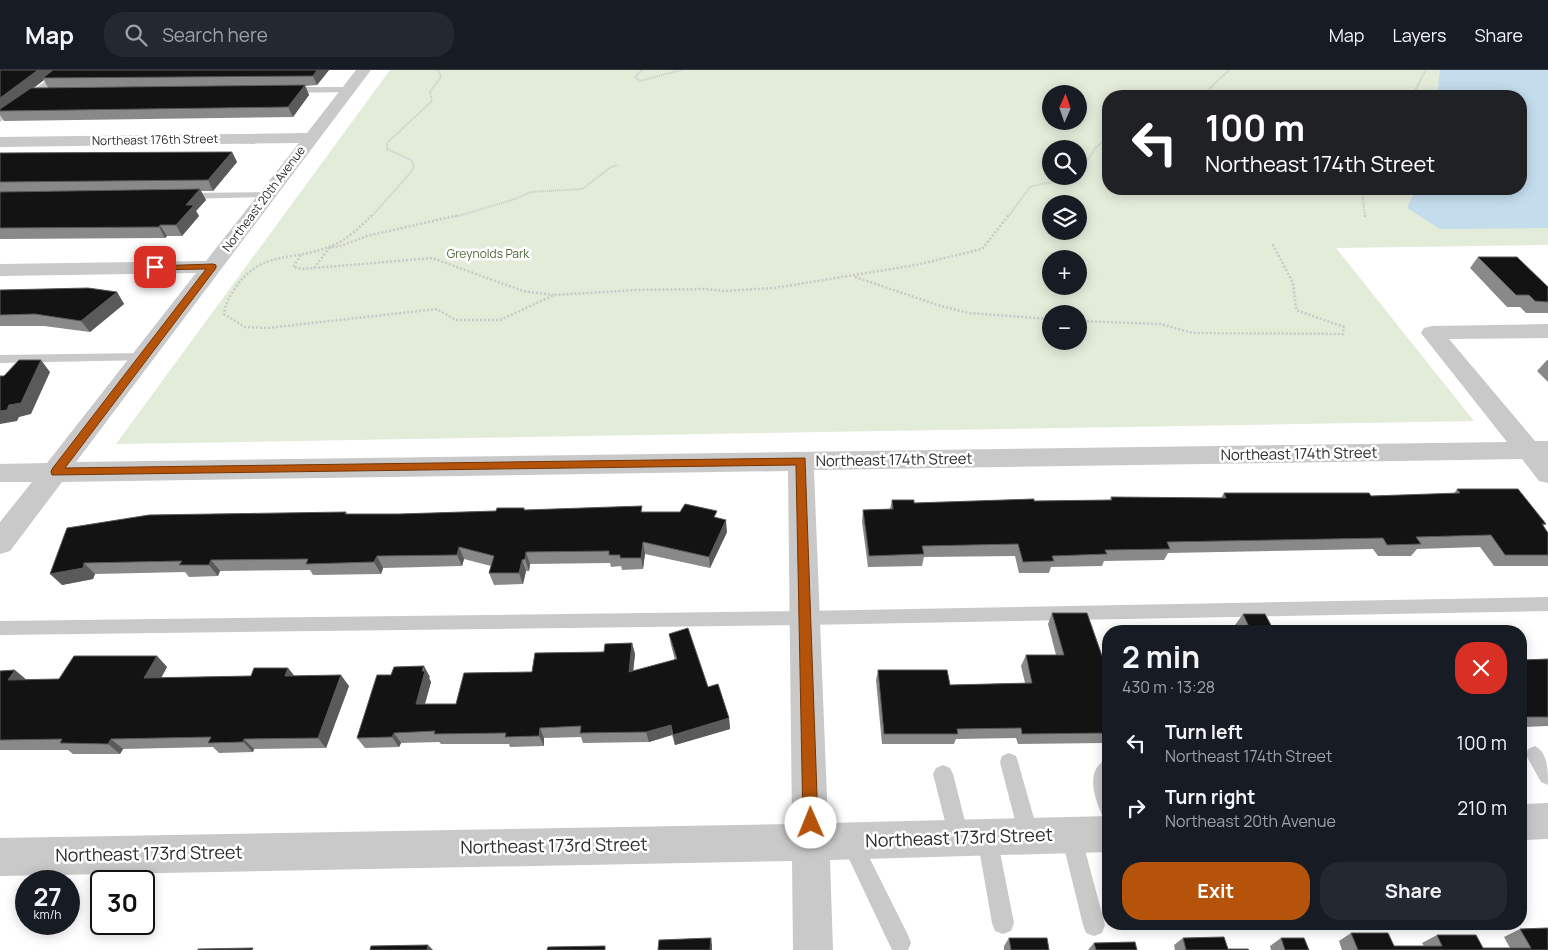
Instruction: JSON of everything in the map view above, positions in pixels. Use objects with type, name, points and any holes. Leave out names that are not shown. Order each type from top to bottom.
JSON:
[{"type":"street","name":"Northeast 20th Avenue","points":[[0,543],[364,70]]},
{"type":"street","name":"Northeast 176th Street","points":[[0,142],[311,138]]},
{"type":"street","points":[[0,270],[213,266]]},
{"type":"street","points":[[1548,331],[1432,333],[1539,451],[1548,474]]},
{"type":"street","name":"Northeast 174th Street","points":[[0,473],[1539,451]]},
{"type":"street","points":[[801,461],[813,950]]},
{"type":"street","points":[[1527,822],[1548,821]]},
{"type":"street","name":"Northeast 173rd Street","points":[[0,857],[811,842],[1102,834]]},
{"type":"lane","points":[[0,119],[65,70]]},
{"type":"lane","points":[[280,90],[349,90]]},
{"type":"lane","points":[[35,93],[55,92]]},
{"type":"lane","points":[[168,196],[268,195]]},
{"type":"lane","points":[[0,359],[144,357]]},
{"type":"lane","points":[[0,628],[806,618],[1548,604]]},
{"type":"lane","points":[[1534,756],[1548,776]]},
{"type":"lane","points":[[1009,762],[1029,836]]},
{"type":"lane","points":[[943,774],[973,837],[992,856],[1003,923]]},
{"type":"lane","points":[[1102,775],[1102,788]]},
{"type":"lane","points":[[1071,835],[1094,925]]},
{"type":"lane","points":[[856,840],[859,859],[900,943]]},
{"type":"path","points":[[438,70],[441,77],[430,92],[432,101],[388,143],[386,148],[410,160],[414,165],[412,171],[376,213],[359,228],[322,251],[274,260],[252,269],[236,287],[224,305],[224,314],[246,327],[267,328],[429,310],[445,312],[456,320],[500,320],[554,296]]},
{"type":"path","points":[[642,70],[635,77],[640,81],[681,70]]},
{"type":"path","points":[[1208,90],[1229,70]]},
{"type":"path","points":[[1415,90],[1426,70]]},
{"type":"path","points":[[1087,161],[1102,142]]},
{"type":"path","points":[[330,247],[338,247],[367,236],[440,222],[515,199],[531,192],[582,189],[611,167],[619,165]]},
{"type":"path","points":[[302,255],[293,267],[303,269],[432,258],[523,291],[554,296],[635,290],[706,289],[725,291],[774,288],[916,265],[982,249],[995,235],[1030,187],[1042,184]]},
{"type":"path","points":[[1363,195],[1365,218]]},
{"type":"path","points":[[1087,321],[1160,324],[1193,333],[1343,334],[1344,327],[1296,310],[1298,298],[1290,271],[1272,243]]},
{"type":"path","points":[[314,268],[330,247]]},
{"type":"path","points":[[852,276],[941,306],[969,313],[1042,319]]},
{"type":"green space","name":"Greynolds Park","points":[[390,70],[1548,70],[1548,245],[1336,248],[1474,421],[116,444]]},
{"type":"water","points":[[1440,70],[1548,70],[1548,228],[1440,229],[1407,208],[1413,195],[1527,195],[1527,90],[1438,90]]},
{"type":"building","points":[[0,70],[38,70],[0,98]]},
{"type":"building","points":[[53,70],[317,70],[313,76],[43,78]]},
{"type":"building","points":[[305,85],[288,107],[0,111],[0,109],[31,88]]},
{"type":"building","points":[[232,152],[208,180],[0,182],[0,153]]},
{"type":"building","points":[[200,189],[186,205],[194,205],[176,225],[160,225],[159,227],[0,228],[0,192]]},
{"type":"building","points":[[1478,257],[1517,257],[1548,287],[1548,302],[1535,301],[1529,295],[1516,295]]},
{"type":"building","points":[[88,288],[117,292],[81,321],[35,314],[0,315],[0,290]]},
{"type":"building","points":[[19,360],[41,360],[21,403],[9,405],[7,410],[0,411],[0,376],[4,376]]},
{"type":"building","points":[[1457,489],[1518,489],[1546,524],[1542,524],[1548,533],[1548,555],[1505,555],[1491,535],[1416,537],[1421,544],[1387,545],[1383,538],[1167,542],[1170,549],[1105,550],[1107,554],[1052,556],[1054,561],[1023,562],[1018,544],[922,546],[924,554],[869,556],[863,510],[893,509],[892,500],[914,500],[914,503],[1034,499],[1034,501],[1112,500],[1111,497],[1226,498],[1224,493],[1369,493],[1371,496],[1460,493]]},
{"type":"building","points":[[685,504],[717,511],[714,517],[726,520],[709,557],[643,542],[641,558],[620,558],[620,555],[609,555],[609,551],[526,552],[519,573],[489,573],[494,556],[459,547],[457,555],[377,556],[374,562],[306,564],[308,559],[211,560],[209,565],[179,565],[182,561],[84,563],[83,568],[50,574],[67,528],[149,515],[346,512],[345,514],[399,514],[496,511],[497,508],[524,508],[524,510],[642,506],[641,512],[680,512]]},
{"type":"building","points":[[1052,613],[1087,613],[1102,656],[1102,733],[1022,734],[1021,728],[957,729],[958,734],[884,734],[878,670],[947,670],[950,685],[1032,683],[1026,655],[1064,655]]},
{"type":"building","points":[[1243,614],[1265,614],[1271,625],[1248,625]]},
{"type":"building","points":[[688,628],[708,687],[718,684],[729,718],[673,735],[671,725],[646,732],[580,733],[581,726],[540,728],[539,736],[505,737],[506,733],[434,734],[435,731],[394,733],[392,737],[357,738],[377,675],[391,675],[394,667],[424,666],[422,671],[425,671],[416,704],[456,704],[464,673],[532,672],[535,653],[604,652],[605,644],[632,643],[629,672],[677,659],[669,634]]},
{"type":"building","points":[[74,656],[157,656],[144,678],[251,676],[254,668],[288,668],[285,676],[341,675],[318,738],[244,739],[243,742],[208,743],[211,737],[111,739],[108,744],[60,743],[62,739],[0,740],[0,671],[15,670],[8,680],[59,679]]},
{"type":"building","points":[[1548,659],[1548,717],[1527,717],[1527,660]]},
{"type":"building","points":[[1548,928],[1548,950],[1358,950],[1351,933],[1388,933],[1394,946],[1442,946],[1437,935],[1476,935],[1483,948],[1531,948],[1521,930]]},
{"type":"building","points":[[1224,937],[1228,949],[1249,950],[1186,950],[1183,938]]},
{"type":"building","points":[[711,938],[710,950],[658,950],[659,940]]},
{"type":"building","points":[[1009,938],[1047,938],[1049,950],[1011,950]]},
{"type":"building","points":[[1281,938],[1304,938],[1309,950],[1285,950]]},
{"type":"building","points":[[1135,942],[1137,950],[1096,950],[1094,943]]},
{"type":"building","points":[[428,945],[427,950],[370,950],[371,946]]},
{"type":"building","points":[[605,946],[605,950],[547,950],[548,947]]},
{"type":"building","points":[[253,948],[252,950],[198,950],[198,949]]},
{"type":"route","points":[[155,267],[213,266],[56,472],[801,461],[811,823]]}]
